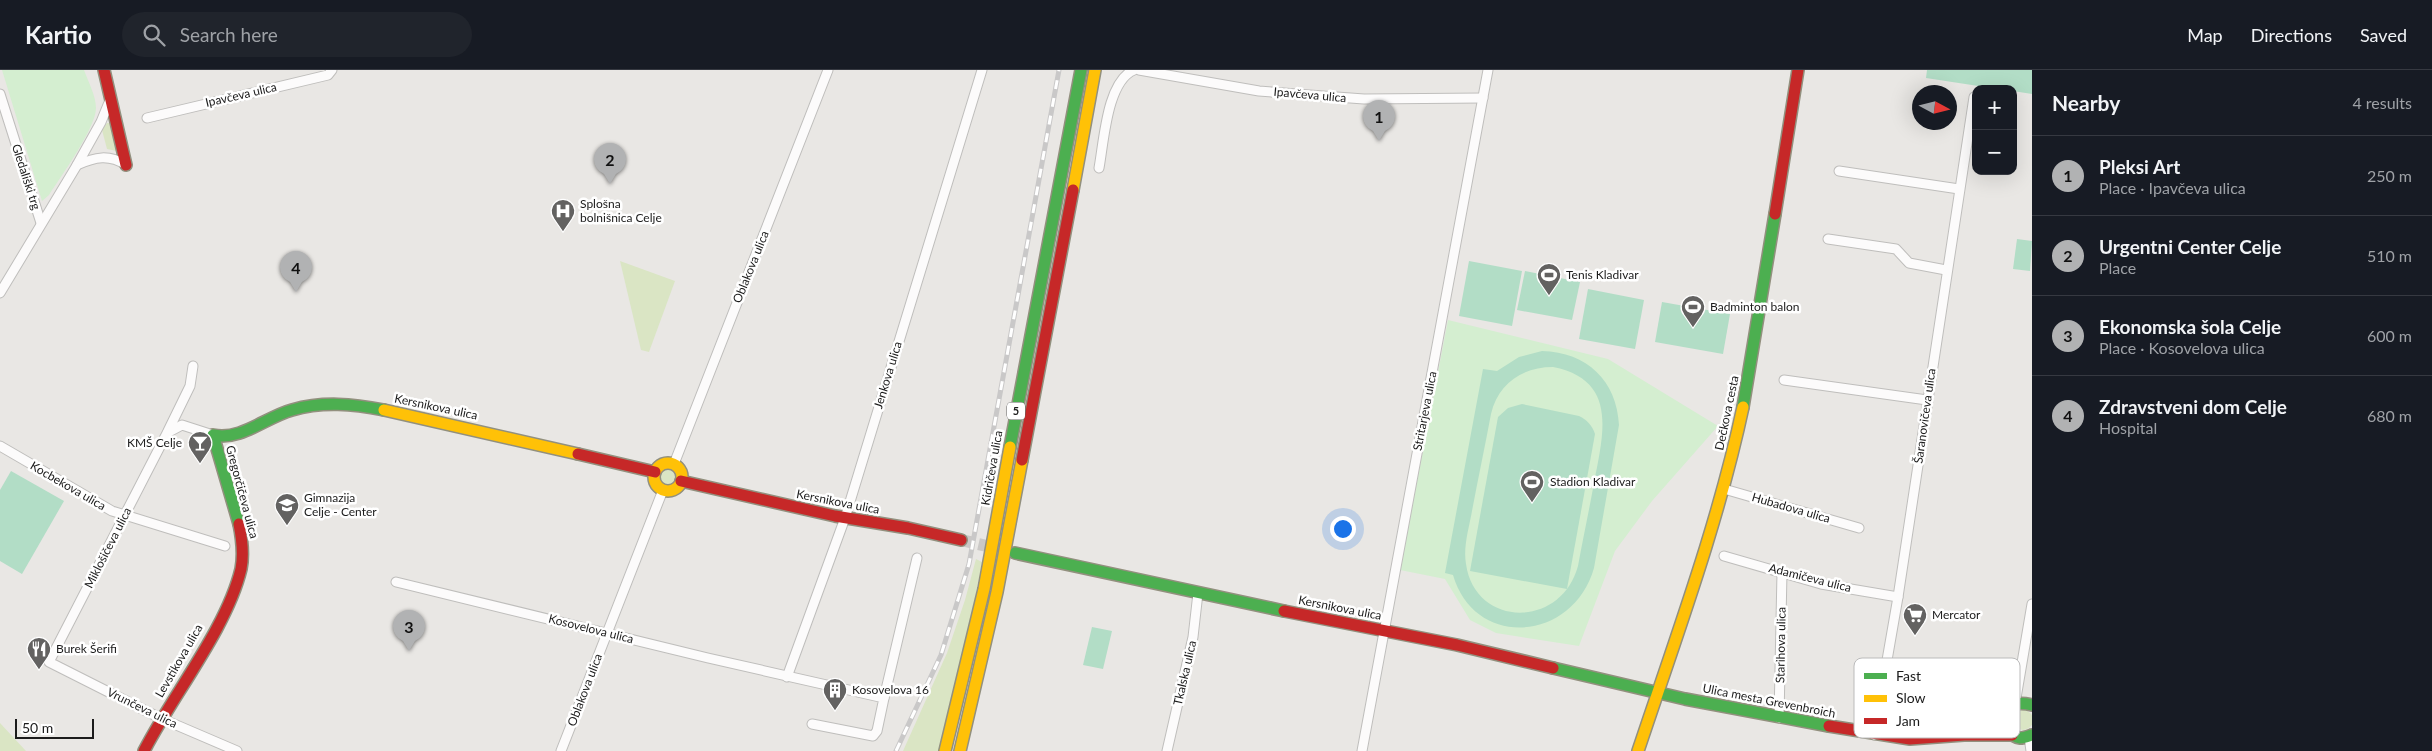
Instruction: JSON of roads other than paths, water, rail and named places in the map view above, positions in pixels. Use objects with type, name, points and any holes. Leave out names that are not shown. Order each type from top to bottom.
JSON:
[{"type":"street","points":[[104,70],[126,164]]},
{"type":"street","points":[[110,92],[113,70]]},
{"type":"street","name":"Ipavčeva ulica","points":[[147,118],[328,75],[332,70]]},
{"type":"street","name":"Oblakova ulica","points":[[674,464],[828,70]]},
{"type":"street","name":"Jenkova ulica","points":[[787,677],[845,518],[982,70]]},
{"type":"street","name":"Kidričeva ulica","points":[[945,751],[984,589],[1081,70]]},
{"type":"street","name":"5","points":[[960,751],[998,592],[1095,70]]},
{"type":"street","points":[[1099,168],[1110,109],[1117,85],[1126,73],[1134,70]]},
{"type":"street","name":"Ipavčeva ulica","points":[[1139,70],[1259,91],[1364,99],[1484,98]]},
{"type":"street","name":"Stritarjeva ulica","points":[[1362,751],[1488,70]]},
{"type":"street","name":"Dečkova cesta","points":[[1638,751],[1724,488],[1750,375],[1798,70]]},
{"type":"street","name":"Gledališki trg","points":[[41,223],[78,165],[101,122],[110,92]]},
{"type":"street","name":"Gledališki trg","points":[[0,94],[41,223]]},
{"type":"street","name":"Šaranovičeva ulica","points":[[1887,658],[1972,109]]},
{"type":"street","points":[[78,165],[103,157],[126,164]]},
{"type":"street","points":[[1839,171],[1959,189]]},
{"type":"street","points":[[0,293],[41,223]]},
{"type":"street","points":[[1828,239],[1896,249],[1909,263],[1946,270]]},
{"type":"street","name":"Miklošičeva ulica","points":[[49,662],[190,386],[193,366]]},
{"type":"street","points":[[1784,380],[1928,400]]},
{"type":"street","name":"Kersnikova ulica","points":[[212,435],[223,437],[236,434],[292,410],[326,404],[354,404],[478,430],[655,472]]},
{"type":"street","points":[[167,433],[182,426],[212,435]]},
{"type":"street","name":"Gregorčičeva ulica","points":[[212,435],[237,518],[243,549],[242,569],[236,585]]},
{"type":"street","name":"Kocbekova ulica","points":[[0,446],[124,517],[225,546]]},
{"type":"street","points":[[662,464],[674,464],[682,473],[681,481],[672,490],[663,490],[656,484],[655,472],[662,464]]},
{"type":"street","name":"Kersnikova ulica","points":[[681,481],[845,518],[908,528],[961,540]]},
{"type":"street","name":"Hubadova ulica","points":[[1724,488],[1859,528]]},
{"type":"street","name":"Oblakova ulica","points":[[561,751],[663,490]]},
{"type":"street","name":"Kersnikova ulica","points":[[1015,553],[1198,593],[1384,630],[1658,693]]},
{"type":"street","name":"Adamičeva ulica","points":[[1724,556],[1822,584],[1898,597]]},
{"type":"street","points":[[812,724],[873,736],[877,730],[917,558]]},
{"type":"street","name":"Starihova ulica","points":[[1779,718],[1782,572]]},
{"type":"street","name":"Kosovelova ulica","points":[[396,582],[787,677],[884,698]]},
{"type":"street","name":"Levstikova ulica","points":[[144,751],[160,718],[175,698],[236,585]]},
{"type":"street","name":"Tkalska ulica","points":[[1167,751],[1194,637],[1198,593]]},
{"type":"street","points":[[2020,677],[2032,604]]},
{"type":"street","name":"Vrunčeva ulica","points":[[49,662],[160,718],[237,751]]},
{"type":"street","name":"Ulica mesta Grevenbroich","points":[[1658,693],[1854,731]]},
{"type":"street","points":[[2020,703],[2026,702],[2032,705]]},
{"type":"street","points":[[2030,736],[2032,751]]},
{"type":"street","name":"Ulica mesta Grevenbroich","points":[[1901,738],[1924,738]]},
{"type":"tunnel","points":[[961,540],[1000,549]]},
{"type":"railway","points":[[896,751],[941,655],[969,564],[1059,70]]},
{"type":"place","name":"Pleksi Art","points":[[1379,141]]},
{"type":"place","name":"Urgentni Center Celje","points":[[610,184]]},
{"type":"place","name":"Splošna bolnišnica Celje","points":[[563,232]]},
{"type":"place","name":"Zdravstveni dom Celje","points":[[296,292]]},
{"type":"place","name":"Tenis Kladivar","points":[[1549,296]]},
{"type":"place","name":"Badminton balon","points":[[1693,328]]},
{"type":"place","name":"KMŠ Celje","points":[[200,464]]},
{"type":"place","name":"Stadion Kladivar","points":[[1532,503]]},
{"type":"place","name":"Gimnazija Celje - Center","points":[[287,526]]},
{"type":"place","name":"Mercator","points":[[1915,636]]},
{"type":"place","name":"Ekonomska šola Celje","points":[[409,651]]},
{"type":"place","name":"Burek Šerifi","points":[[39,670]]},
{"type":"place","name":"Kosovelova 16","points":[[835,711]]}]
